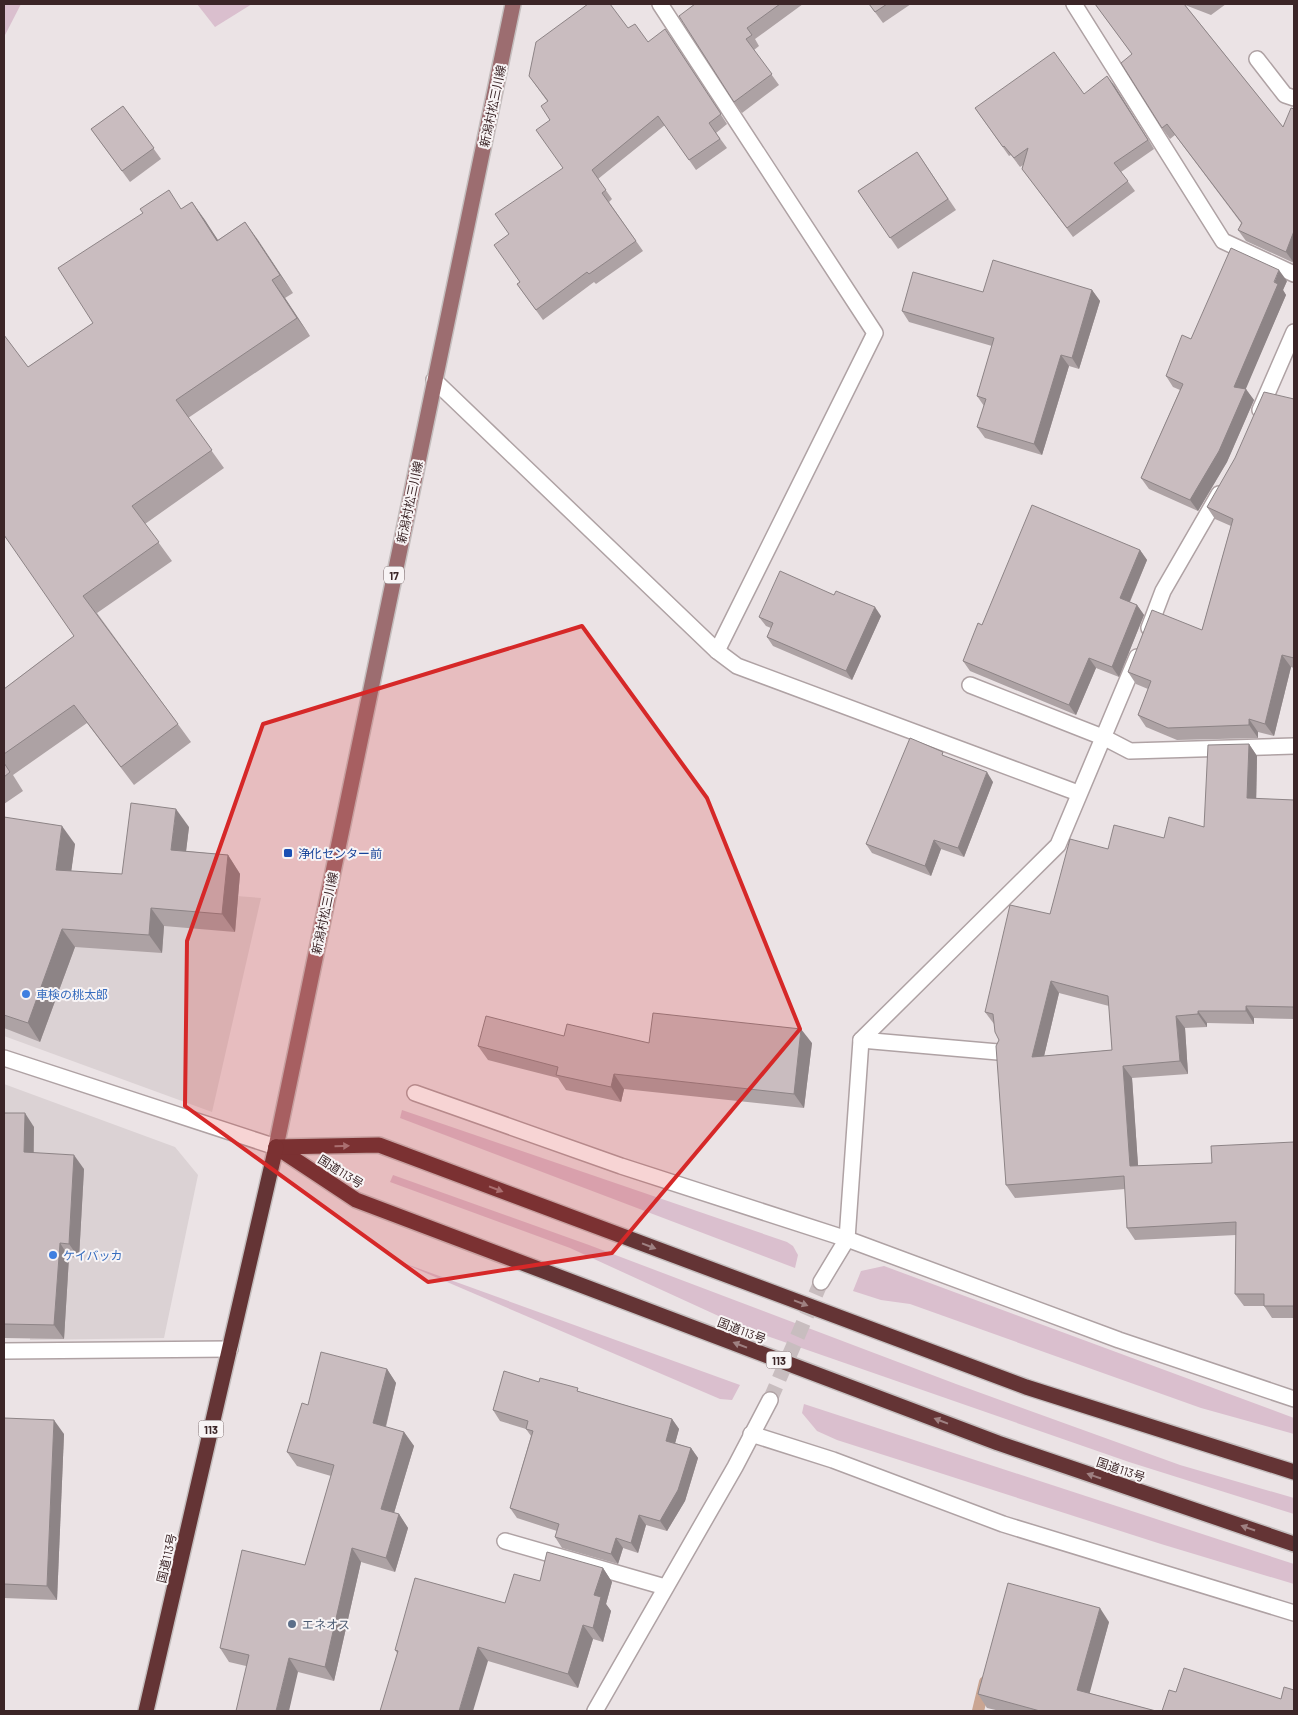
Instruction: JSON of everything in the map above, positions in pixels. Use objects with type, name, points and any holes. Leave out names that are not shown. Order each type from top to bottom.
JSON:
[{"type":"highway","name":"国道113号","points":[[276,1148],[379,1145],[1026,1387],[1294,1472]]},
{"type":"highway","name":"国道113号","points":[[146,1711],[276,1148]]},
{"type":"highway","name":"国道113号","points":[[276,1148],[356,1200],[998,1443],[1294,1544]]},
{"type":"main road","name":"新潟村松三川線","points":[[276,1148],[513,4]]},
{"type":"street","points":[[660,4],[875,332],[717,651]]},
{"type":"street","points":[[1074,4],[1223,241],[1294,274]]},
{"type":"street","points":[[1257,59],[1286,95],[1294,98]]},
{"type":"street","points":[[1255,421],[1294,332]]},
{"type":"street","points":[[434,380],[717,651],[737,666],[1078,793]]},
{"type":"street","points":[[821,1282],[846,1239],[861,1040],[1058,845],[1078,793],[1105,738],[1163,591],[1226,483]]},
{"type":"street","points":[[970,685],[1105,738],[1130,751],[1294,746]]},
{"type":"street","points":[[861,1040],[998,1052]]},
{"type":"street","points":[[4,1058],[276,1148]]},
{"type":"street","points":[[415,1093],[621,1166],[846,1239],[1101,1334],[1294,1400]]},
{"type":"street","points":[[4,1351],[230,1349]]},
{"type":"street","points":[[595,1711],[735,1467],[770,1400]]},
{"type":"street","points":[[752,1434],[833,1460],[1003,1524],[1294,1613]]},
{"type":"street","points":[[505,1541],[665,1587]]},
{"type":"highlighted area","points":[[582,626],[707,798],[800,1029],[612,1253],[428,1282],[185,1106],[187,941],[263,724]]},
{"type":"shaded area","points":[[4,4],[21,4],[4,37]]},
{"type":"shaded area","points":[[197,4],[252,4],[215,27]]},
{"type":"shaded area","points":[[79,884],[261,898],[212,1112],[4,1036],[4,942]]},
{"type":"shaded area","points":[[4,1084],[175,1147],[198,1175],[164,1338],[30,1340],[39,1170],[4,1169]]},
{"type":"shaded area","points":[[402,1110],[787,1242],[793,1246],[798,1255],[795,1268],[400,1118]]},
{"type":"shaded area","points":[[393,1175],[589,1245],[956,1384],[1180,1465],[1294,1498],[1294,1514],[1129,1462],[747,1329],[570,1248],[390,1182]]},
{"type":"shaded area","points":[[398,1261],[740,1385],[732,1400],[720,1399]]},
{"type":"shaded area","points":[[884,1266],[1294,1418],[1294,1434],[1201,1408],[910,1304],[881,1300],[853,1291],[861,1271]]},
{"type":"shaded area","points":[[804,1404],[1294,1564],[1294,1584],[1161,1544],[837,1440],[817,1431],[802,1413]]},
{"type":"building","points":[[588,4],[610,4],[628,28],[635,24],[648,42],[665,29],[721,114],[709,123],[720,139],[689,160],[658,116],[592,170],[606,190],[602,193],[636,241],[589,274],[587,272],[536,310],[517,284],[520,282],[494,245],[509,234],[495,214],[563,168],[536,130],[550,120],[541,106],[548,101],[529,76],[536,42]]},
{"type":"building","points":[[695,4],[780,4],[747,28],[752,35],[746,39],[772,74],[734,102],[679,16]]},
{"type":"building","points":[[869,4],[887,4],[875,12]]},
{"type":"building","points":[[1095,4],[1184,4],[1283,127],[1291,108],[1294,109],[1294,231],[1286,252],[1238,230],[1242,223],[1167,124],[1162,128],[1121,63],[1132,54]]},
{"type":"building","points":[[1054,52],[1084,94],[1107,76],[1148,140],[1114,163],[1128,181],[1067,228],[1022,169],[1028,148],[1014,158],[1003,147],[975,108]]},
{"type":"building","points":[[123,106],[154,148],[122,171],[91,129]]},
{"type":"building","points":[[917,152],[948,199],[890,238],[858,191]]},
{"type":"building","points":[[169,190],[181,209],[192,202],[217,241],[245,222],[280,275],[272,280],[297,318],[176,400],[212,450],[132,506],[159,542],[83,596],[178,724],[121,767],[74,705],[4,754],[4,689],[74,636],[4,535],[4,335],[28,367],[93,323],[58,268],[143,213],[140,209]]},
{"type":"building","points":[[1231,248],[1279,270],[1274,282],[1278,284],[1234,387],[1246,389],[1219,451],[1190,500],[1141,478],[1183,384],[1166,376],[1182,335],[1191,339]]},
{"type":"building","points":[[993,260],[1092,290],[1072,358],[1061,355],[1034,444],[977,427],[986,399],[977,396],[994,338],[902,311],[913,272],[983,292]]},
{"type":"building","points":[[1264,392],[1294,399],[1294,658],[1282,655],[1265,724],[1249,719],[1249,725],[1168,728],[1138,715],[1151,681],[1128,672],[1152,610],[1202,630],[1233,519],[1207,507],[1235,458]]},
{"type":"building","points":[[1032,505],[1140,550],[1120,598],[1137,605],[1112,667],[1089,658],[1069,705],[963,661],[978,623],[982,625]]},
{"type":"building","points":[[780,571],[834,595],[836,591],[875,607],[846,671],[767,637],[773,623],[759,617]]},
{"type":"building","points":[[910,738],[943,752],[942,755],[987,772],[958,848],[934,840],[925,866],[866,844]]},
{"type":"building","points":[[1249,744],[1247,798],[1294,800],[1294,1007],[1246,1006],[1246,1011],[1198,1011],[1198,1014],[1176,1016],[1180,1061],[1123,1066],[1130,1166],[1212,1163],[1211,1146],[1294,1142],[1294,1306],[1264,1306],[1264,1294],[1235,1294],[1236,1222],[1127,1228],[1124,1176],[1006,1185],[996,1046],[999,1040],[995,1032],[993,1014],[985,1012],[1010,905],[1050,914],[1070,839],[1108,849],[1114,825],[1164,838],[1169,817],[1204,827],[1208,745]],"holes":[[[1051,981],[1108,996],[1112,1050],[1032,1057]]]},
{"type":"building","points":[[4,763],[10,772],[4,777]]},
{"type":"building","points":[[131,803],[176,809],[171,850],[228,855],[222,914],[151,908],[149,935],[62,929],[28,1023],[4,1015],[4,817],[62,826],[56,870],[122,874]]},
{"type":"building","points":[[653,1013],[801,1029],[794,1094],[614,1074],[611,1087],[556,1075],[558,1067],[478,1046],[486,1016],[564,1036],[567,1024],[649,1043]]},
{"type":"building","points":[[4,1113],[25,1113],[24,1152],[74,1155],[69,1244],[60,1243],[54,1325],[4,1324]]},
{"type":"building","points":[[321,1352],[387,1369],[373,1423],[404,1432],[381,1509],[399,1514],[386,1558],[352,1548],[325,1667],[289,1658],[276,1711],[236,1711],[249,1655],[220,1648],[242,1550],[305,1565],[334,1465],[287,1452],[302,1403],[308,1405]]},
{"type":"building","points":[[504,1371],[539,1382],[540,1378],[578,1388],[577,1391],[672,1419],[666,1441],[691,1448],[678,1490],[660,1521],[639,1515],[631,1543],[616,1538],[611,1554],[555,1537],[559,1524],[510,1508],[533,1431],[526,1429],[528,1421],[493,1410]]},
{"type":"building","points":[[4,1418],[54,1420],[47,1586],[4,1584]]},
{"type":"building","points":[[547,1552],[603,1568],[594,1595],[601,1597],[593,1628],[583,1625],[568,1674],[478,1647],[459,1711],[380,1711],[398,1651],[395,1650],[415,1578],[505,1603],[514,1574],[540,1581]]},
{"type":"building","points":[[1008,1583],[1100,1608],[1077,1690],[1156,1711],[1040,1711],[978,1694]]},
{"type":"building","points":[[1184,1668],[1281,1699],[1284,1687],[1294,1690],[1294,1711],[1162,1711],[1169,1690],[1176,1692]]},
{"type":"waterway","points":[[978,1711],[985,1682]]},
{"type":"tunnel","points":[[770,1400],[821,1282]]},
{"type":"place","name":"浄化センター前","points":[[288,853]]},
{"type":"place","name":"車検の桃太郎","points":[[26,994]]},
{"type":"place","name":"ケイバッカ","points":[[53,1255]]},
{"type":"place","name":"エネオス","points":[[292,1624]]}]
